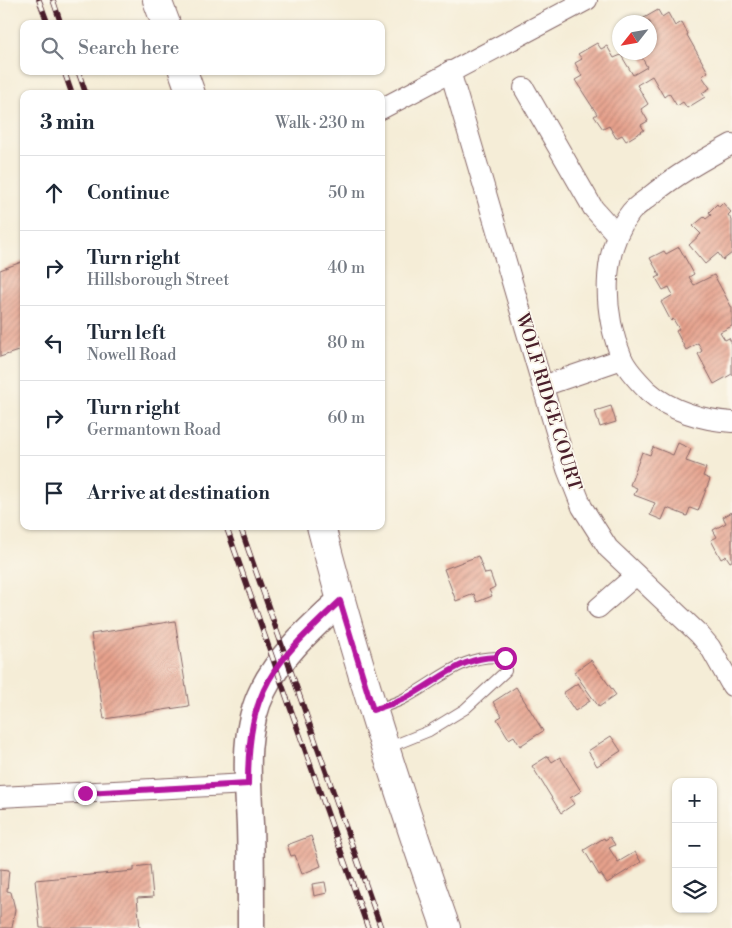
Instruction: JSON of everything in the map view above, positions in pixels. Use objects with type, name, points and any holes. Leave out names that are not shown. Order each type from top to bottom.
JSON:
[{"type":"main road","points":[[157,0],[164,20]]},
{"type":"main road","points":[[185,75],[190,90]]},
{"type":"main road","points":[[322,530],[340,601],[385,749],[446,928]]},
{"type":"street","points":[[385,107],[587,0]]},
{"type":"street","name":"WOLF RIDGE COURT","points":[[450,71],[568,469],[582,506],[608,548],[710,646],[732,686]]},
{"type":"street","points":[[524,88],[593,208],[616,235]]},
{"type":"street","points":[[732,144],[677,174],[632,211],[616,235],[608,279],[610,317],[622,359],[648,391],[675,408],[707,421],[732,422]]},
{"type":"street","points":[[543,386],[622,359]]},
{"type":"street","points":[[598,608],[636,575]]},
{"type":"street","points":[[251,928],[248,784],[250,732],[255,709],[264,688],[286,656],[340,601]]},
{"type":"street","points":[[0,797],[248,784]]},
{"type":"lane","points":[[373,710],[406,698],[441,674],[468,661],[491,656],[505,658],[506,671],[465,709],[429,731],[385,749]]},
{"type":"building","points":[[658,10],[662,17],[668,13],[675,26],[682,22],[687,35],[708,72],[702,76],[710,88],[702,93],[705,97],[687,108],[683,102],[677,106],[669,93],[664,97],[652,76],[637,85],[648,104],[641,109],[648,121],[641,125],[644,130],[626,141],[622,135],[616,138],[609,126],[603,129],[594,116],[597,114],[575,80],[582,76],[575,63],[582,59],[578,54],[597,43],[601,49],[607,46],[612,55],[612,60],[624,60],[633,75],[647,67],[643,60],[657,60],[657,15],[649,15]]},
{"type":"building","points":[[723,203],[731,212],[728,215],[732,220],[732,253],[723,260],[718,253],[705,264],[689,245],[701,234],[693,226],[704,217],[706,219],[711,215],[709,212],[717,204],[719,207]]},
{"type":"building","points":[[679,247],[694,274],[689,277],[694,285],[714,275],[732,308],[732,326],[720,332],[725,340],[729,338],[732,344],[732,374],[714,384],[698,354],[702,351],[698,343],[686,350],[676,331],[679,329],[673,319],[671,321],[661,302],[673,295],[669,287],[663,290],[656,278],[660,276],[650,258],[664,251],[666,254]]},
{"type":"building","points":[[20,262],[20,350],[0,357],[0,270]]},
{"type":"building","points":[[611,406],[616,422],[600,427],[595,411]]},
{"type":"building","points":[[678,443],[691,449],[686,461],[706,468],[703,476],[710,479],[698,511],[690,508],[687,516],[667,508],[662,520],[650,515],[655,503],[634,495],[637,488],[630,485],[642,452],[650,455],[653,447],[673,455]]},
{"type":"building","points":[[732,512],[732,561],[730,562],[726,556],[721,559],[711,540],[717,537],[713,530],[726,523],[723,517]]},
{"type":"building","points":[[478,556],[485,574],[490,573],[495,587],[489,590],[492,596],[477,602],[474,594],[456,601],[444,569]]},
{"type":"building","points":[[175,621],[189,706],[104,719],[91,634]]},
{"type":"building","points":[[591,660],[616,695],[599,707],[574,672]]},
{"type":"building","points":[[578,683],[590,701],[575,711],[563,693]]},
{"type":"building","points":[[516,687],[543,731],[520,746],[514,736],[509,739],[497,719],[502,716],[493,702]]},
{"type":"building","points":[[611,736],[621,751],[597,766],[588,751]]},
{"type":"building","points":[[548,756],[552,762],[560,757],[581,791],[570,798],[574,804],[561,813],[532,766]]},
{"type":"building","points":[[311,836],[321,866],[302,874],[295,855],[291,856],[287,845]]},
{"type":"building","points":[[610,837],[615,845],[609,848],[618,862],[635,852],[641,862],[607,883],[601,874],[599,875],[584,850],[604,838],[605,840]]},
{"type":"building","points":[[150,865],[153,897],[137,898],[140,928],[40,928],[35,880],[134,871],[134,867]]},
{"type":"building","points":[[0,869],[9,870],[7,891],[11,892],[15,909],[12,928],[0,928]]},
{"type":"building","points":[[325,882],[327,893],[314,896],[312,884]]},
{"type":"railway","points":[[39,0],[46,20]]},
{"type":"railway","points":[[53,0],[60,20]]},
{"type":"railway","points":[[65,75],[71,90]]},
{"type":"railway","points":[[79,75],[85,90]]},
{"type":"railway","points":[[227,530],[368,928]]},
{"type":"railway","points":[[241,530],[381,928]]},
{"type":"route","points":[[85,793],[248,784],[249,739],[259,697],[276,668],[286,656],[340,601],[373,710],[406,698],[441,674],[468,661],[491,656],[505,658]]}]
